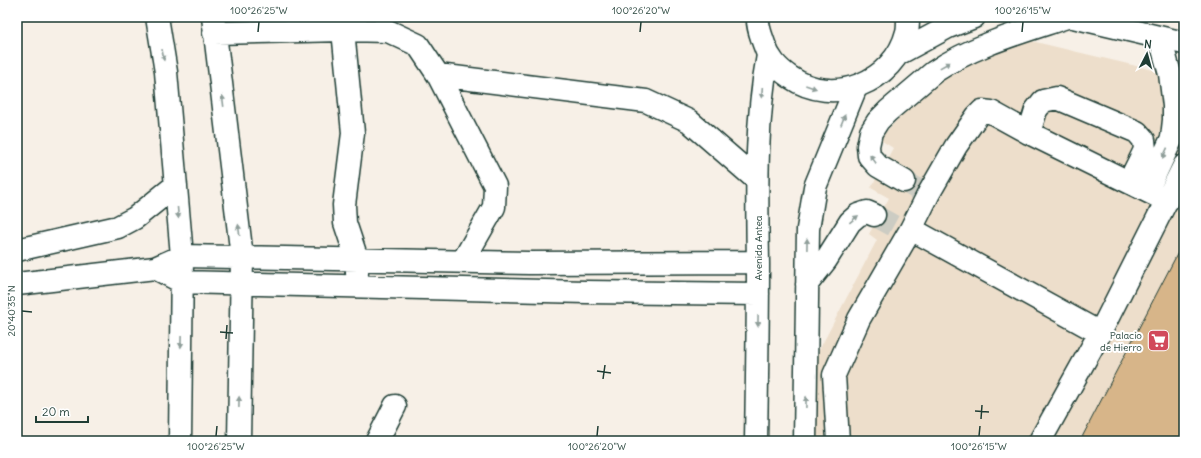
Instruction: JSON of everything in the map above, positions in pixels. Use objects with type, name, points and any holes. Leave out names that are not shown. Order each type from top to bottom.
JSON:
[{"type":"street","points":[[157,17],[166,72],[182,256],[180,441]]},
{"type":"street","points":[[756,19],[768,55],[781,70],[797,82],[816,89],[836,91],[856,88],[880,75],[898,54],[907,32],[908,17]]},
{"type":"street","points":[[898,54],[948,27],[974,17]]},
{"type":"street","points":[[904,181],[878,166],[869,156],[868,146],[871,132],[878,121],[944,65],[987,44],[1067,17]]},
{"type":"street","points":[[1073,17],[1184,43]]},
{"type":"street","points":[[238,441],[242,257],[214,25],[388,31],[418,45],[438,75],[495,186],[494,207],[463,261]]},
{"type":"street","points":[[343,30],[354,133],[344,205],[345,223],[357,259],[357,286]]},
{"type":"street","points":[[1138,186],[1172,138],[1174,106],[1170,74],[1160,38]]},
{"type":"street","name":"Avenida Antea","points":[[756,441],[758,294],[757,180],[762,86],[768,55]]},
{"type":"street","points":[[438,75],[646,101],[689,121],[757,180]]},
{"type":"street","points":[[805,441],[808,229],[815,188],[856,88]]},
{"type":"street","points":[[1029,132],[1036,110],[1043,101],[1057,98],[1137,132],[1144,140],[1145,150],[1138,186]]},
{"type":"street","points":[[838,441],[834,375],[859,319],[911,228],[929,193],[956,146],[982,111],[991,112],[1167,201]]},
{"type":"street","points":[[1040,441],[1100,333],[1184,166]]},
{"type":"street","points":[[17,250],[118,227],[135,218],[176,185]]},
{"type":"street","points":[[807,284],[826,260],[850,222],[858,215],[867,212],[874,215]]},
{"type":"street","points":[[911,228],[1100,333]]},
{"type":"street","points":[[17,284],[155,268],[182,256],[529,263],[758,262]]},
{"type":"street","points":[[528,290],[529,263]]},
{"type":"street","points":[[155,268],[182,282],[758,294]]},
{"type":"street","points":[[377,441],[395,406]]},
{"type":"shaded area","points":[[1027,40],[1170,74],[1184,80],[1184,441],[815,441],[816,356],[877,240],[869,234],[889,198],[871,188],[893,148],[879,139],[932,83],[953,69]]},
{"type":"building","name":"Palacio de Hierro","points":[[1184,241],[1184,441],[1080,441]]},
{"type":"tunnel","points":[[904,181],[919,190]]},
{"type":"tunnel","points":[[874,215],[896,227]]},
{"type":"place","name":"Palacio de Hierro","points":[[1158,341]]}]
